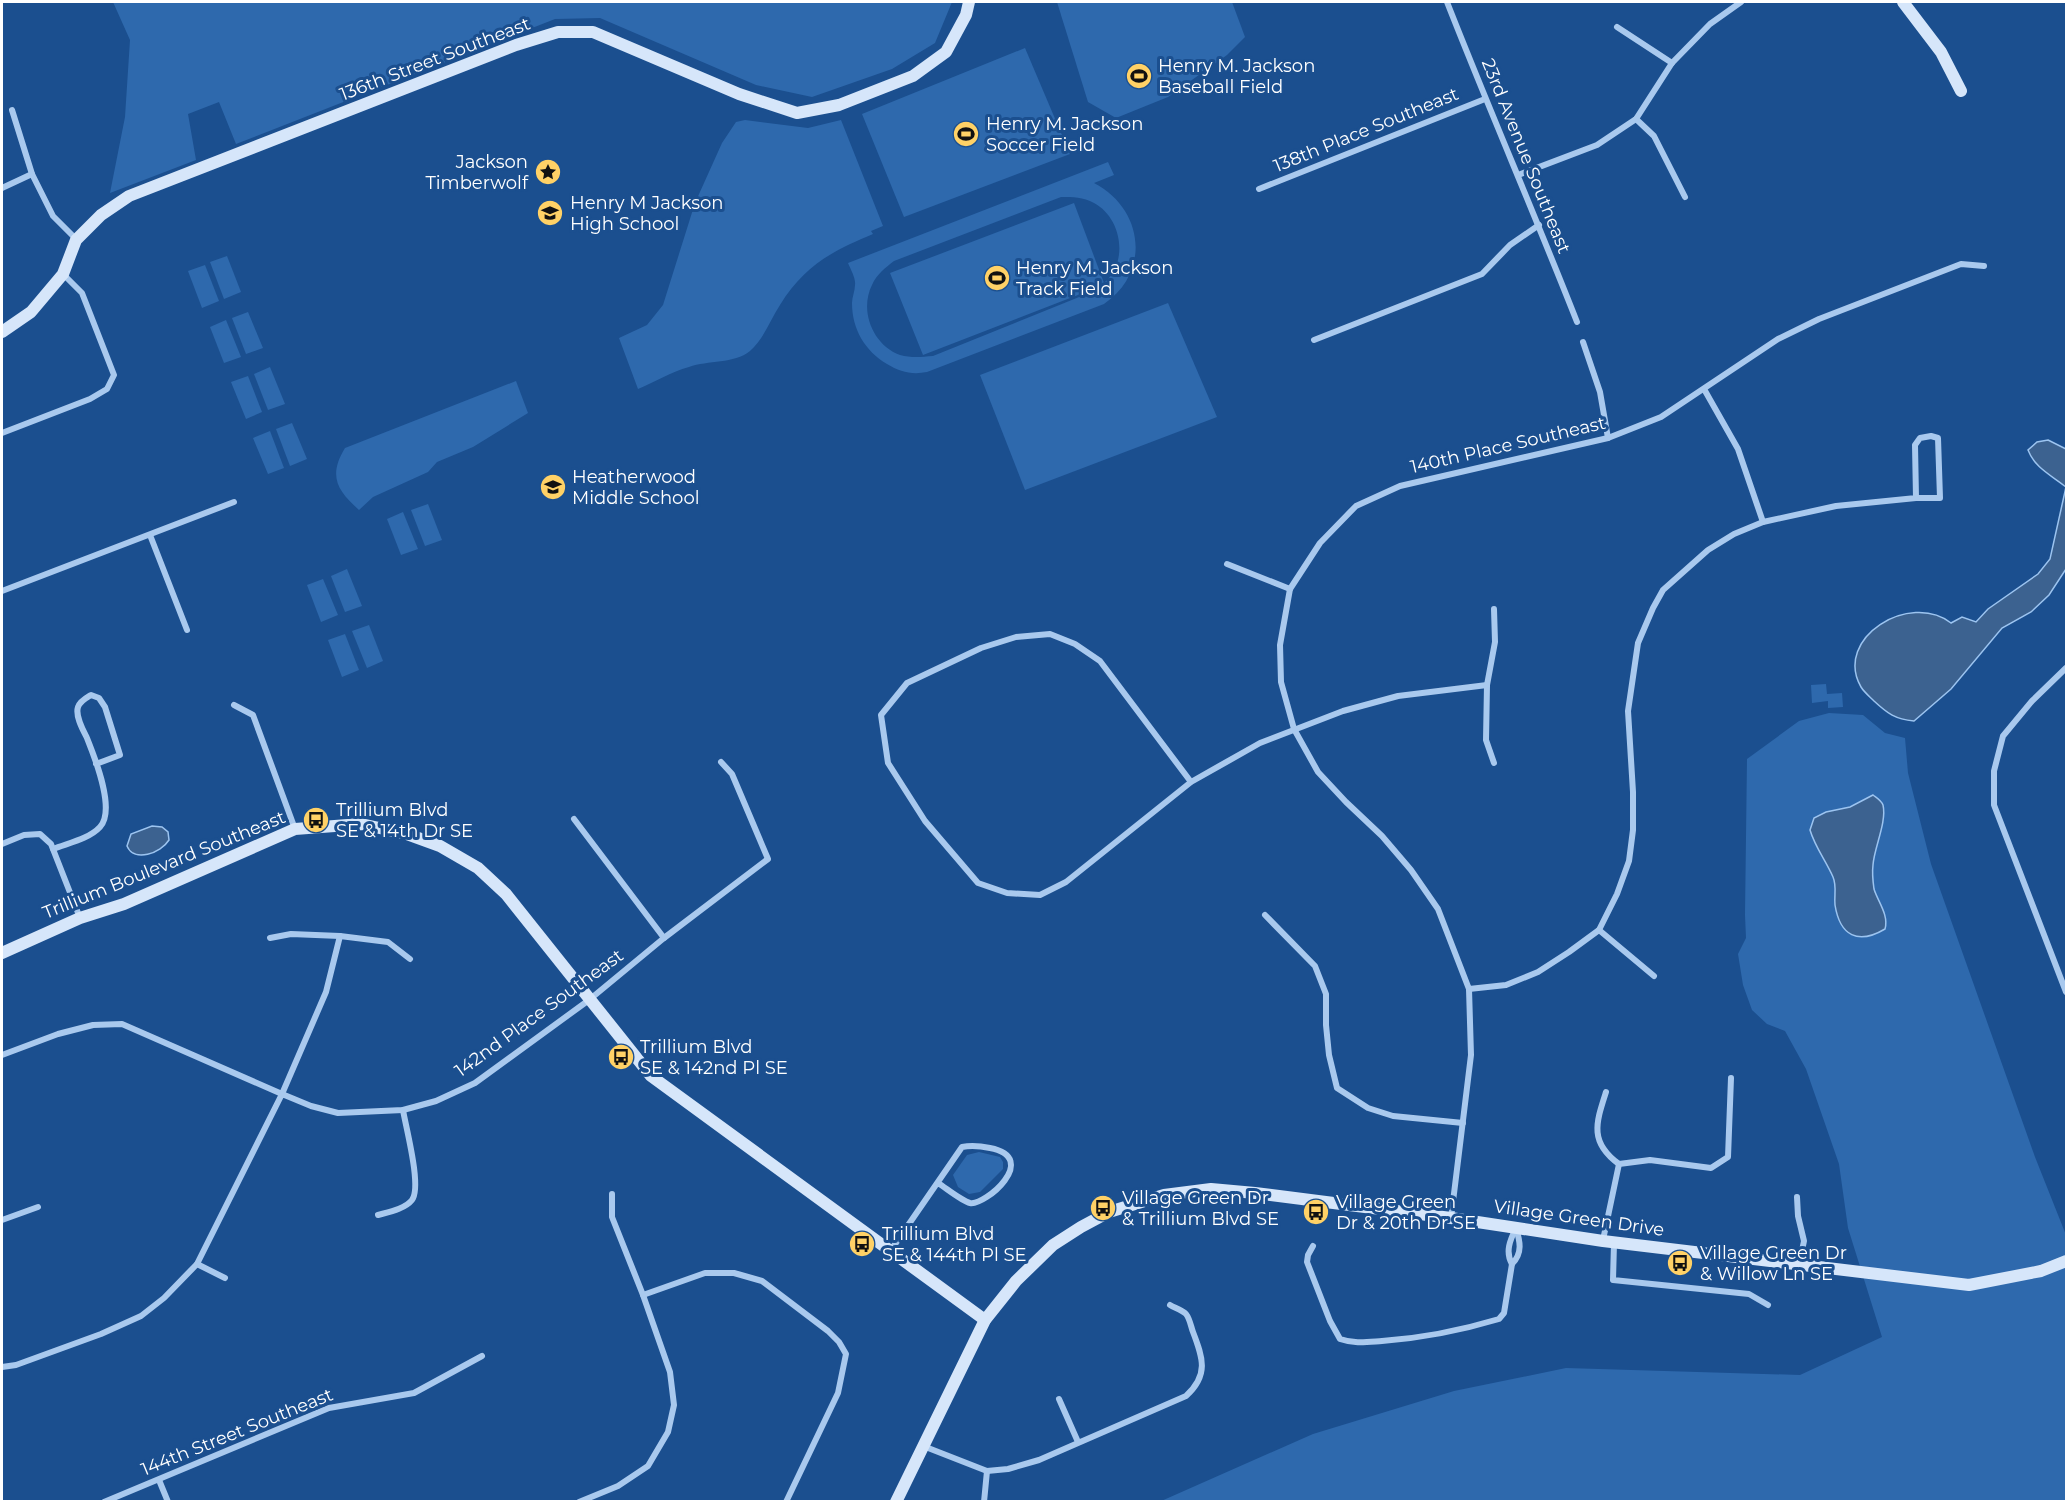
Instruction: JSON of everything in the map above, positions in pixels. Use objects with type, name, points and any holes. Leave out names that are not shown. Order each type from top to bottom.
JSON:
[{"type":"street","name":"136th Street Southeast","points":[[2,332],[31,312],[63,274],[76,240],[100,215],[129,196],[516,45],[558,32],[593,32],[739,94],[797,113],[839,105],[913,76],[946,52],[966,15],[969,2]]},
{"type":"street","name":"23rd Avenue Southeast","points":[[1447,2],[1577,322]]},
{"type":"street","points":[[1518,176],[1597,145],[1636,119],[1672,63],[1710,24],[1741,2]]},
{"type":"street","points":[[1903,2],[1941,52],[1961,91]]},
{"type":"street","points":[[1617,27],[1672,63]]},
{"type":"street","name":"138th Place Southeast","points":[[1259,189],[1485,99]]},
{"type":"street","points":[[12,110],[32,174],[53,216],[76,240]]},
{"type":"street","points":[[1636,119],[1654,136],[1685,197]]},
{"type":"street","points":[[2,189],[32,174]]},
{"type":"street","points":[[1314,340],[1482,274],[1510,245],[1539,225]]},
{"type":"street","name":"140th Place Southeast","points":[[1290,589],[1320,543],[1356,506],[1400,486],[1608,438],[1661,417],[1778,339],[1820,319],[1961,264],[1984,266]]},
{"type":"street","points":[[2,433],[90,399],[107,389],[114,375],[82,293],[63,274]]},
{"type":"street","points":[[1584,342],[1600,392],[1608,438]]},
{"type":"street","points":[[1704,389],[1738,449],[1763,522]]},
{"type":"street","points":[[1469,989],[1506,985],[1538,972],[1599,930],[1617,894],[1629,861],[1633,830],[1634,792],[1628,711],[1638,643],[1663,590],[1708,550],[1734,534],[1763,522],[1836,506],[1916,498],[1940,498],[1938,438],[1931,436],[1920,438],[1915,445],[1916,498]]},
{"type":"street","points":[[2,591],[234,502]]},
{"type":"street","points":[[150,535],[187,630]]},
{"type":"street","points":[[1227,564],[1290,589],[1280,645],[1281,682],[1294,729],[1318,772],[1382,836],[1411,870],[1438,909],[1469,989],[1471,1055],[1451,1218]]},
{"type":"street","points":[[1494,609],[1495,642],[1487,685],[1486,740],[1494,763]]},
{"type":"street","points":[[1191,782],[1100,661],[1076,644],[1050,634],[1016,638],[981,648],[907,683],[881,715],[888,763],[925,820],[978,883],[1007,893],[1040,895],[1066,882],[1191,782],[1260,743],[1343,711],[1398,696],[1487,685]]},
{"type":"street","points":[[2067,668],[2032,701],[2003,736],[1994,771],[1994,806],[2067,992]]},
{"type":"street","points":[[53,849],[93,833],[106,817],[107,807],[96,764],[77,713],[78,706],[83,699],[92,695],[99,698],[105,707],[120,755],[96,764]]},
{"type":"street","points":[[234,705],[253,715],[295,830]]},
{"type":"street","name":"142nd Place Southeast","points":[[2,1055],[58,1034],[93,1025],[122,1024],[311,1106],[338,1113],[403,1110],[436,1101],[475,1083],[589,1000],[664,938],[768,859],[732,774],[720,762]]},
{"type":"street","points":[[574,819],[664,938]]},
{"type":"street","name":"Trillium Boulevard Southeast","points":[[2,953],[80,918],[124,904],[295,830],[361,824],[407,834],[440,846],[478,868],[506,894],[651,1076],[985,1320]]},
{"type":"street","points":[[2,844],[24,835],[40,834],[51,844],[80,918]]},
{"type":"street","points":[[1265,915],[1315,966],[1326,994],[1327,1035],[1337,1088],[1368,1108],[1393,1116],[1463,1123]]},
{"type":"street","points":[[1599,930],[1654,976]]},
{"type":"street","points":[[270,938],[291,934],[340,936],[388,942],[410,959]]},
{"type":"street","points":[[2,1367],[16,1365],[101,1334],[141,1316],[164,1298],[196,1264],[282,1094],[326,992],[340,936]]},
{"type":"street","points":[[1606,1092],[1597,1121],[1605,1154],[1619,1164],[1650,1160],[1711,1168],[1728,1157],[1731,1078]]},
{"type":"street","points":[[378,1215],[398,1209],[412,1200],[417,1187],[403,1110]]},
{"type":"street","points":[[891,1250],[962,1147],[972,1145],[1001,1150],[1008,1156],[1012,1167],[1010,1176],[985,1198],[977,1202],[970,1203],[938,1183]]},
{"type":"street","points":[[1619,1164],[1609,1242],[1613,1280],[1749,1294],[1768,1305]]},
{"type":"street","name":"Village Green Drive","points":[[896,1502],[985,1320],[1016,1281],[1053,1245],[1081,1227],[1109,1212],[1164,1195],[1211,1189],[1451,1218],[1609,1242],[1969,1285],[2041,1271],[2067,1262]]},
{"type":"street","points":[[579,1502],[618,1486],[648,1466],[668,1432],[674,1405],[670,1372],[612,1217],[612,1194]]},
{"type":"street","points":[[1797,1197],[1798,1216],[1804,1241],[1799,1266]]},
{"type":"street","points":[[2,1220],[38,1207]]},
{"type":"street","points":[[1512,1264],[1518,1258],[1521,1243],[1516,1228]]},
{"type":"street","points":[[1313,1246],[1307,1262],[1330,1321],[1340,1339],[1351,1343],[1440,1335],[1499,1319],[1504,1314],[1512,1264],[1508,1256],[1510,1239],[1516,1228]]},
{"type":"street","points":[[196,1264],[225,1278]]},
{"type":"street","points":[[643,1295],[705,1273],[734,1273],[762,1281],[839,1342],[846,1354],[838,1393],[786,1502]]},
{"type":"street","points":[[923,1446],[987,1471],[1008,1469],[1039,1460],[1186,1396],[1198,1382],[1202,1370],[1201,1353],[1187,1315],[1170,1305]]},
{"type":"street","name":"144th Street Southeast","points":[[104,1502],[329,1408],[414,1393],[482,1356]]},
{"type":"street","points":[[1059,1399],[1078,1442]]},
{"type":"street","points":[[984,1502],[987,1471]]},
{"type":"street","points":[[159,1480],[168,1502]]},
{"type":"shaded area","points":[[113,2],[952,2],[935,43],[892,69],[812,97],[756,85],[600,18],[555,19],[236,144],[219,102],[188,114],[196,160],[110,193],[125,117],[130,40]]},
{"type":"shaded area","name":"Henry M. Jackson Baseball Field","points":[[1057,2],[1232,2],[1245,37],[1227,55],[1168,97],[1116,118],[1088,102]]},
{"type":"shaded area","name":"Henry M. Jackson Soccer Field","points":[[1025,48],[1070,154],[904,217],[862,114]]},
{"type":"shaded area","points":[[745,120],[808,128],[841,120],[883,226],[871,231],[873,234],[820,261],[809,270],[789,291],[755,346],[744,355],[682,369],[638,389],[619,338],[647,325],[663,305],[695,203],[722,143],[736,122]]},
{"type":"shaded area","name":"Henry M. Jackson Track Field","points":[[1108,162],[1114,175],[1094,183],[1111,194],[1123,208],[1132,224],[1135,241],[1135,259],[1129,275],[1119,291],[1104,304],[922,373],[897,369],[879,359],[866,346],[854,322],[852,301],[855,283],[848,263]],"holes":[[[1061,197],[1082,198],[1094,203],[1111,219],[1119,241],[1117,264],[1112,274],[1104,283],[1074,203],[890,273],[923,355],[1101,286],[1099,289],[933,356],[900,355],[882,344],[871,326],[867,306],[872,285],[884,269],[894,261]]]},
{"type":"shaded area","points":[[227,256],[241,292],[224,299],[210,262]]},
{"type":"shaded area","points":[[205,265],[219,301],[202,308],[188,271]]},
{"type":"shaded area","points":[[1168,303],[1217,417],[1025,490],[980,375]]},
{"type":"shaded area","points":[[248,312],[263,348],[246,354],[232,318]]},
{"type":"shaded area","points":[[226,320],[241,357],[224,363],[210,327]]},
{"type":"shaded area","points":[[270,367],[285,404],[268,410],[254,374]]},
{"type":"shaded area","points":[[248,376],[262,412],[246,419],[231,382]]},
{"type":"shaded area","points":[[516,381],[528,413],[473,447],[437,462],[428,472],[373,497],[359,510],[340,489],[336,475],[345,448]]},
{"type":"shaded area","points":[[292,423],[307,459],[290,466],[276,429]]},
{"type":"shaded area","points":[[270,431],[284,468],[268,474],[253,438]]},
{"type":"shaded area","points":[[2048,440],[2066,449],[2066,487],[2039,466],[2028,450],[2037,442]]},
{"type":"shaded area","points":[[2066,487],[2066,569],[2049,595],[2031,612],[2002,628],[1951,689],[1914,721],[1902,719],[1883,709],[1862,689],[1855,669],[1857,652],[1866,637],[1880,625],[1897,616],[1916,613],[1934,615],[1951,623],[1962,617],[1976,622],[1988,609],[2038,574],[2050,559]]},
{"type":"shaded area","points":[[428,504],[442,540],[425,546],[411,510]]},
{"type":"shaded area","points":[[403,512],[418,549],[401,555],[387,519]]},
{"type":"shaded area","points":[[347,569],[362,606],[345,612],[331,576]]},
{"type":"shaded area","points":[[323,579],[338,615],[321,622],[307,585]]},
{"type":"shaded area","points":[[369,625],[383,661],[367,668],[352,631]]},
{"type":"shaded area","points":[[345,634],[359,670],[342,677],[328,640]]},
{"type":"shaded area","points":[[1826,684],[1827,694],[1842,693],[1843,707],[1828,708],[1828,701],[1812,703],[1811,685]]},
{"type":"shaded area","points":[[1829,713],[1863,715],[1885,733],[1905,738],[1908,773],[1931,864],[2035,1157],[2066,1235],[2066,1501],[1159,1502],[1313,1434],[1454,1391],[1566,1368],[1800,1375],[1882,1337],[1848,1228],[1839,1164],[1806,1069],[1785,1031],[1767,1024],[1752,1010],[1743,985],[1738,954],[1746,938],[1747,759],[1799,721]]},
{"type":"shaded area","points":[[1873,795],[1882,803],[1884,812],[1874,858],[1873,874],[1874,889],[1886,924],[1885,929],[1875,934],[1859,937],[1846,930],[1837,916],[1834,880],[1810,830],[1814,818],[1826,812],[1850,807]]},
{"type":"shaded area","points":[[152,826],[162,827],[168,832],[169,840],[165,845],[148,854],[135,854],[130,851],[127,846],[131,834]]},
{"type":"shaded area","points":[[979,1152],[1000,1157],[1003,1169],[980,1192],[969,1194],[958,1187],[953,1175],[967,1155]]},
{"type":"place","name":"Henry M. Jackson Baseball Field","points":[[1139,76]]},
{"type":"place","name":"Henry M. Jackson Soccer Field","points":[[966,134]]},
{"type":"place","name":"Jackson Timberwolf","points":[[548,172]]},
{"type":"place","name":"Henry M Jackson High School","points":[[550,213]]},
{"type":"place","name":"Henry M. Jackson Track Field","points":[[997,278]]},
{"type":"place","name":"Heatherwood Middle School","points":[[553,487]]},
{"type":"place","name":"Trillium Blvd SE & 14th Dr SE","points":[[316,820]]},
{"type":"place","name":"Trillium Blvd SE & 142nd Pl SE","points":[[621,1057]]},
{"type":"place","name":"Village Green Dr & Trillium Blvd SE","points":[[1103,1208]]},
{"type":"place","name":"Village Green Dr & 20th Dr SE","points":[[1316,1212]]},
{"type":"place","name":"Trillium Blvd SE & 144th Pl SE","points":[[862,1244]]},
{"type":"place","name":"Village Green Dr & Willow Ln SE","points":[[1680,1263]]}]
